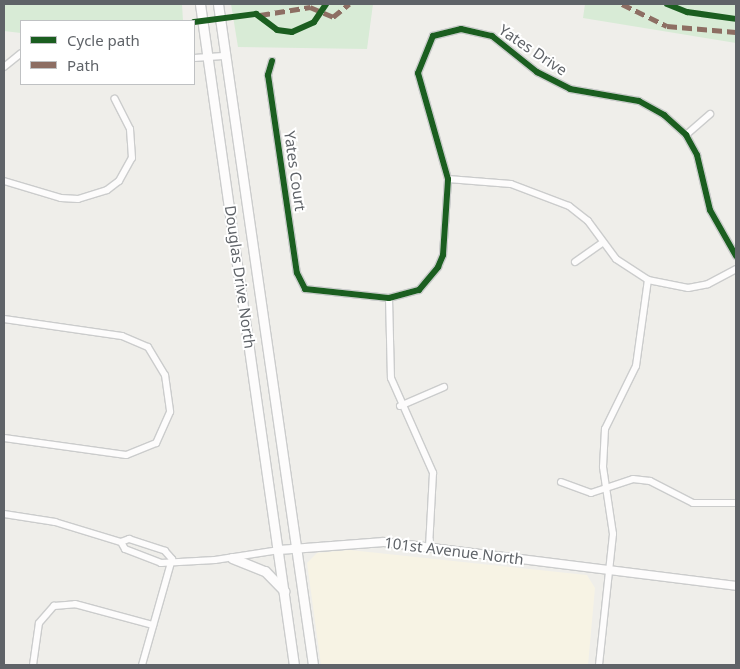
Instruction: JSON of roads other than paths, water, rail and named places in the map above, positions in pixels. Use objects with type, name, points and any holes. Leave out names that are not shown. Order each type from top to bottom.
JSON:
[{"type":"main road","name":"Douglas Drive North","points":[[200,4],[294,665]]},
{"type":"main road","name":"Douglas Drive North","points":[[218,4],[223,56],[294,548],[313,665]]},
{"type":"main road","points":[[232,558],[265,571],[284,591]]},
{"type":"street","name":"Yates Drive","points":[[302,285],[315,292],[390,298],[419,290],[438,267],[443,249],[448,179],[418,73],[433,36],[444,32],[477,30],[551,80],[587,94],[639,101],[686,135],[697,155],[710,210],[736,256]]},
{"type":"street","points":[[4,67],[18,54]]},
{"type":"street","points":[[195,58],[223,56]]},
{"type":"street","name":"Yates Court","points":[[272,61],[268,75],[302,285]]},
{"type":"street","points":[[4,181],[61,198],[78,199],[107,190],[119,181],[132,158],[130,129],[114,99]]},
{"type":"street","points":[[686,135],[710,114]]},
{"type":"street","points":[[448,179],[481,178],[542,193],[588,221],[602,243],[629,270],[648,280],[688,288],[708,284],[736,269]]},
{"type":"street","points":[[575,262],[602,243]]},
{"type":"street","points":[[599,665],[613,527],[608,487],[603,467],[605,429],[636,366],[648,280]]},
{"type":"street","points":[[390,298],[391,378],[400,406],[433,472],[429,548]]},
{"type":"street","points":[[4,319],[122,336],[148,346],[165,375],[170,412],[156,443],[126,455],[4,438]]},
{"type":"street","points":[[400,406],[444,387]]},
{"type":"street","points":[[560,482],[591,493],[633,479],[650,481],[693,503],[736,503]]},
{"type":"street","name":"101st Avenue North","points":[[4,514],[55,522],[121,542],[129,539],[165,551],[172,559]]},
{"type":"street","name":"101st Avenue North","points":[[121,542],[125,549],[161,563],[172,559],[232,558],[279,550],[350,542],[429,548],[736,586]]},
{"type":"street","points":[[142,665],[172,559]]},
{"type":"street","points":[[33,665],[39,624],[54,606],[75,604],[153,626]]}]
